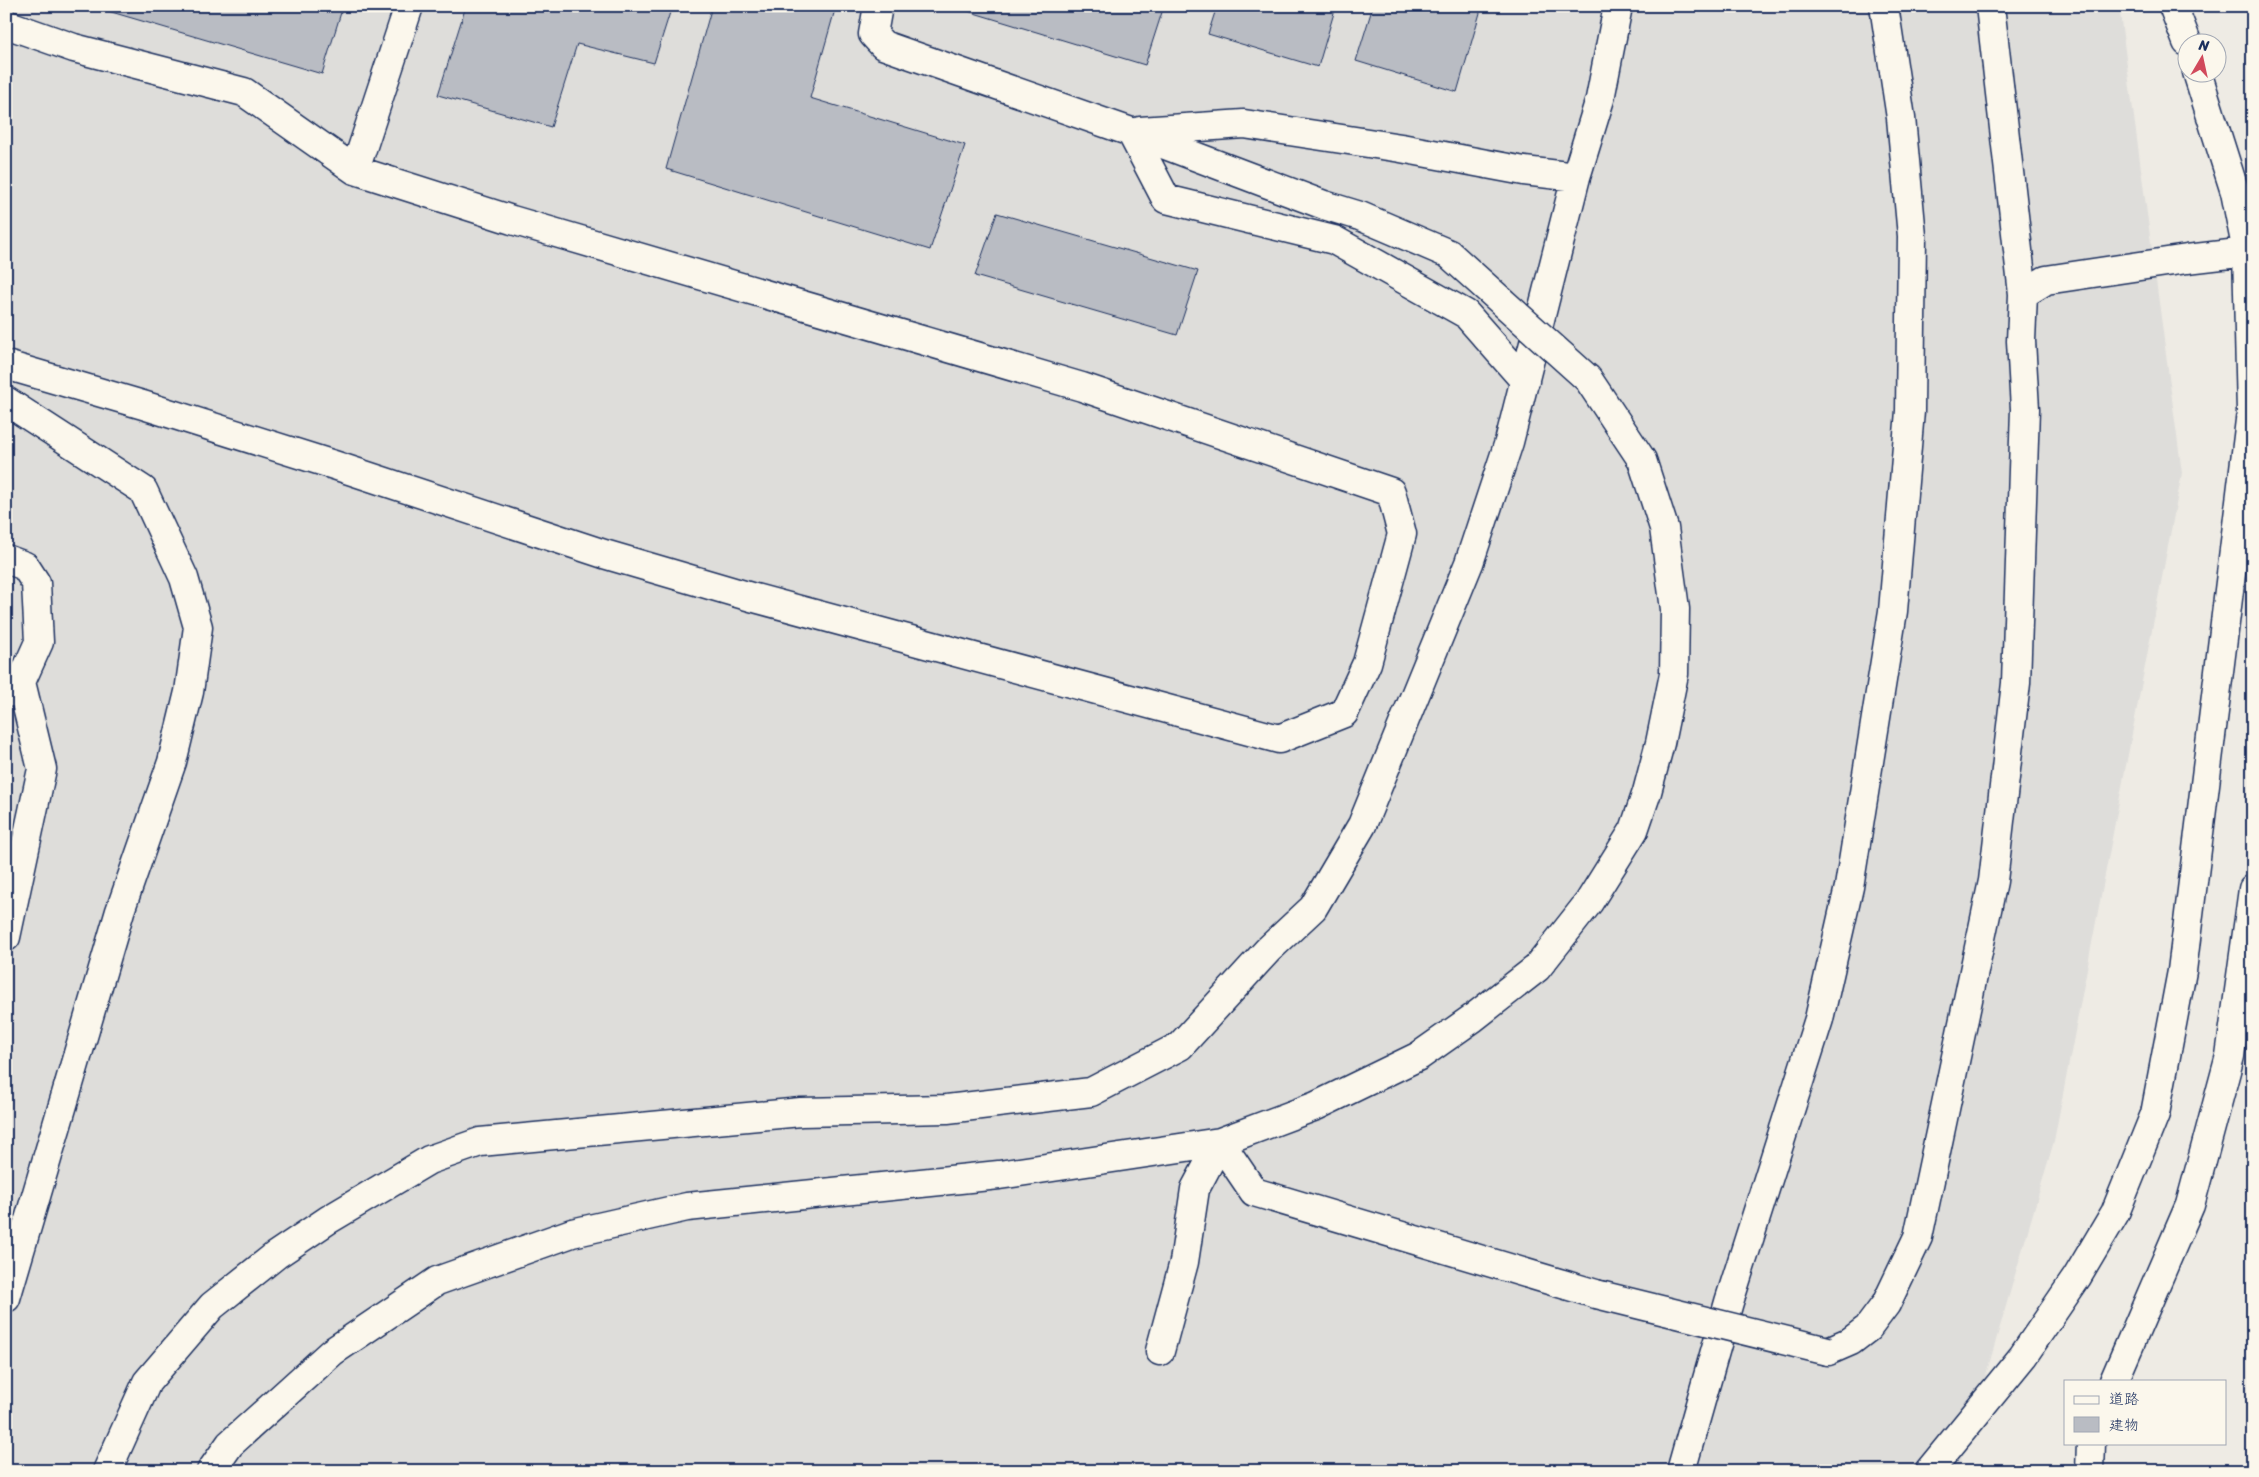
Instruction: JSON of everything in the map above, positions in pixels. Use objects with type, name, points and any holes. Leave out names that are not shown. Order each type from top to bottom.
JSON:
[{"type":"lane","points":[[355,170],[409,6]]},
{"type":"lane","points":[[211,1471],[230,1444],[332,1352],[437,1282],[572,1233],[687,1207],[999,1175],[1220,1142],[1316,1106],[1419,1056],[1474,1018],[1537,968],[1589,902],[1634,830],[1647,792],[1660,743],[1674,674],[1675,609],[1664,528],[1642,460],[1588,379],[1449,254],[1360,216],[1324,205],[1130,132],[883,45],[873,34],[878,6]]},
{"type":"lane","points":[[107,1471],[147,1382],[212,1306],[276,1255],[328,1220],[429,1160],[480,1142],[801,1112],[947,1109],[1091,1092],[1180,1046],[1268,950],[1313,908],[1362,825],[1469,563],[1509,442],[1576,177],[1600,99],[1618,6]]},
{"type":"lane","points":[[1681,1471],[1729,1302],[1819,1019],[1849,886],[1892,611],[1910,411],[1912,236],[1900,118],[1884,6]]},
{"type":"lane","points":[[1220,1142],[1254,1192],[1596,1294],[1828,1352],[1851,1341],[1868,1328],[1886,1304],[1918,1237],[1993,881],[2016,683],[2026,409],[2021,341],[2023,294],[1990,6]]},
{"type":"lane","points":[[2173,6],[2182,32]]},
{"type":"lane","points":[[6,24],[74,48],[244,92],[355,170],[512,220],[1082,387],[1391,492],[1402,534],[1367,662],[1344,713],[1279,739],[760,599],[604,554],[324,462],[143,405],[6,365]]},
{"type":"lane","points":[[1929,1471],[2023,1356],[2077,1277],[2115,1212],[2155,1114],[2182,971],[2251,412],[2247,252],[2235,192],[2200,82]]},
{"type":"lane","points":[[1130,132],[1244,124],[1401,148],[1524,171],[1576,177]]},
{"type":"lane","points":[[1130,132],[1166,199],[1334,240],[1466,314],[1525,381]]},
{"type":"lane","points":[[2023,294],[2046,280],[2247,252]]},
{"type":"lane","points":[[6,401],[143,490],[184,578],[198,627],[189,692],[172,762],[120,911],[6,1298]]},
{"type":"lane","points":[[6,559],[25,566],[36,583],[39,642],[14,688],[42,770],[6,937]]},
{"type":"lane","points":[[2114,1380],[2190,1205],[2230,1056],[2253,889]]},
{"type":"lane","points":[[1160,1351],[1184,1262],[1195,1188],[1220,1142]]},
{"type":"lane","points":[[2090,1471],[2091,1444]]},
{"type":"shaded area","points":[[6,6],[2119,6],[2182,473],[2054,1141],[1958,1471],[6,1471]]},
{"type":"building","points":[[91,6],[343,6],[322,74]]},
{"type":"building","points":[[466,6],[672,6],[654,63],[577,44],[551,127],[438,95]]},
{"type":"building","points":[[712,6],[836,6],[810,98],[965,145],[930,250],[666,169]]},
{"type":"building","points":[[951,6],[1164,6],[1145,65]]},
{"type":"building","points":[[1217,6],[1336,6],[1318,67],[1208,34]]},
{"type":"building","points":[[1373,6],[1482,6],[1457,92],[1356,61]]},
{"type":"building","points":[[997,213],[1198,271],[1177,335],[975,276]]}]
